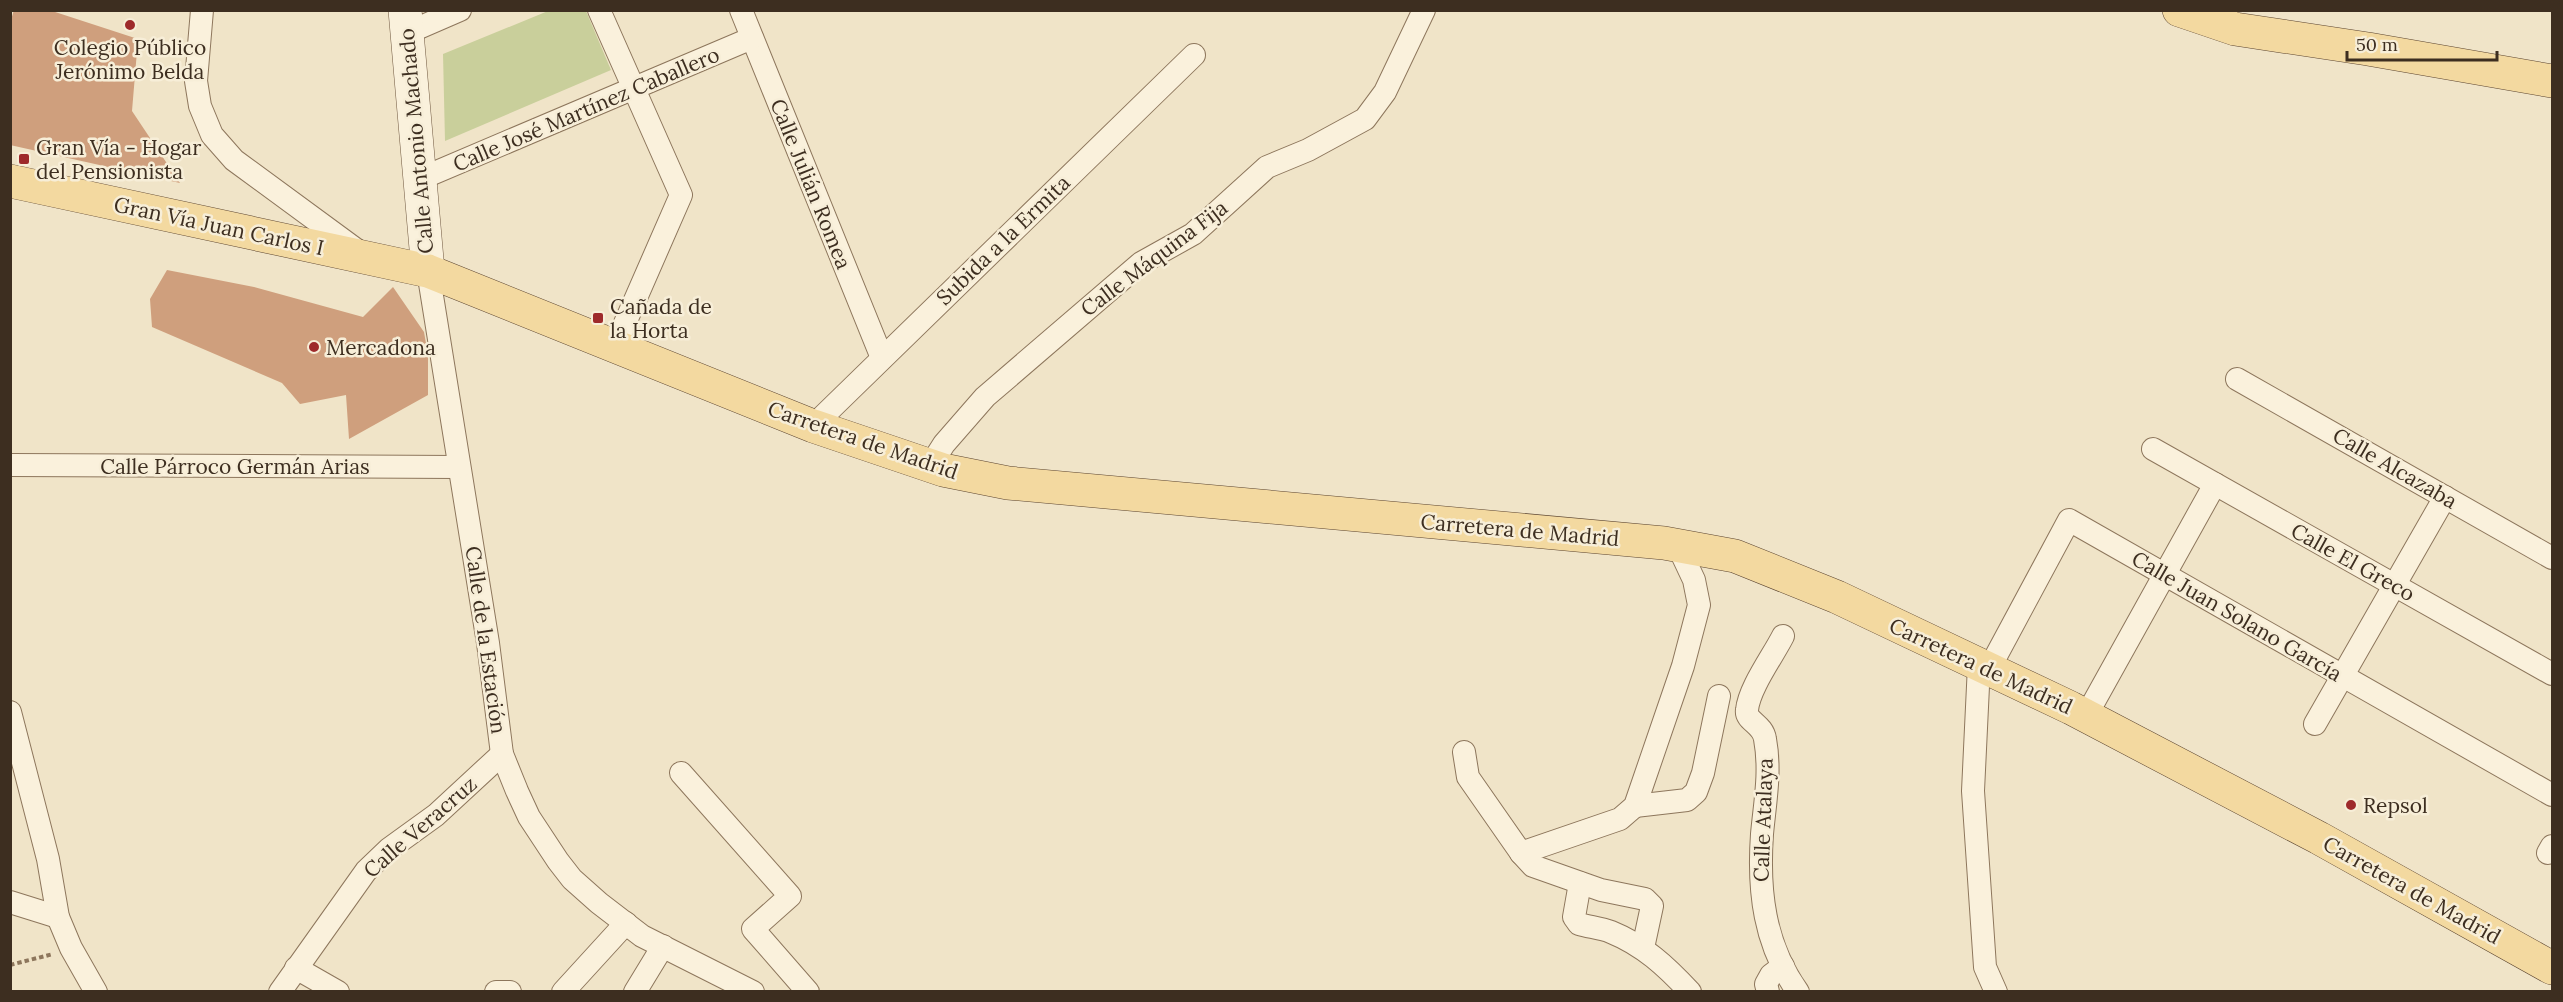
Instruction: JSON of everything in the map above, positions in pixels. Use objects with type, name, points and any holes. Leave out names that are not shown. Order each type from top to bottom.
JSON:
[{"type":"main road","points":[[2179,10],[2235,29],[2553,81]]},
{"type":"main road","name":"Calle Antonio Machado","points":[[406,22],[428,271]]},
{"type":"main road","name":"Gran Vía Juan Carlos I","points":[[10,182],[428,271]]},
{"type":"main road","name":"Carretera de Madrid","points":[[428,271],[813,426],[930,466],[1008,483],[1678,546],[1735,556],[1837,597],[2086,716],[2319,838],[2553,968]]},
{"type":"street","points":[[202,10],[196,81],[200,106],[212,135],[234,160],[367,257]]},
{"type":"street","points":[[406,22],[460,10]]},
{"type":"street","points":[[599,10],[681,195],[615,346]]},
{"type":"street","name":"Calle Julián Romea","points":[[741,10],[882,358]]},
{"type":"street","name":"Calle Máquina Fija","points":[[930,466],[944,444],[985,397],[1141,263],[1193,234],[1268,167],[1308,150],[1365,119],[1384,92],[1424,10]]},
{"type":"street","name":"Calle José Martínez Caballero","points":[[420,179],[752,38]]},
{"type":"street","name":"Subida a la Ermita","points":[[813,426],[1194,56]]},
{"type":"street","name":"Calle de la Estación","points":[[428,271],[488,643],[502,754],[529,817],[572,879],[599,903],[642,936],[753,992]]},
{"type":"street","name":"Calle Alcazaba","points":[[2237,379],[2553,558]]},
{"type":"street","name":"Calle El Greco","points":[[2153,449],[2553,674]]},
{"type":"street","name":"Calle Párroco Germán Arias","points":[[10,465],[459,467]]},
{"type":"street","points":[[2086,716],[2216,484]]},
{"type":"street","points":[[2315,723],[2445,497]]},
{"type":"street","name":"Calle Juan Solano García","points":[[1984,667],[2068,520],[2553,795]]},
{"type":"street","points":[[1521,853],[1620,819],[1635,806],[1683,666],[1699,605],[1694,580],[1678,546]]},
{"type":"street","name":"Calle Atalaya","points":[[1783,636],[1751,696],[1746,712],[1748,718],[1762,727],[1765,737],[1768,780],[1762,835],[1761,895],[1768,929],[1790,979]]},
{"type":"street","points":[[1984,667],[1973,791],[1985,967],[1996,992]]},
{"type":"street","points":[[1635,806],[1687,800],[1696,792],[1703,773],[1719,696]]},
{"type":"street","points":[[10,712],[48,859],[58,917],[71,948],[96,992]]},
{"type":"street","points":[[1464,752],[1468,777],[1521,853],[1533,866],[1580,883],[1645,899],[1652,906],[1643,948]]},
{"type":"street","name":"Calle Veracruz","points":[[280,992],[366,871],[389,849],[436,815],[502,754]]},
{"type":"street","points":[[681,773],[790,896],[753,929],[808,992]]},
{"type":"street","points":[[1580,883],[1574,917],[1579,924],[1609,931],[1643,948],[1667,967],[1689,992]]},
{"type":"street","points":[[10,902],[58,917]]},
{"type":"street","points":[[562,992],[626,923]]},
{"type":"street","points":[[635,992],[663,946]]},
{"type":"street","points":[[296,968],[338,992]]},
{"type":"street","points":[[1768,992],[1766,984],[1771,975],[1790,979]]},
{"type":"street","points":[[496,992],[510,992]]},
{"type":"path","points":[[10,965],[71,948]]},
{"type":"green space","points":[[548,11],[586,11],[611,70],[445,141],[443,54]]},
{"type":"building","points":[[14,10],[49,10],[138,39],[132,111],[180,183],[10,145],[10,23]]},
{"type":"building","name":"Mercadona","points":[[167,270],[254,287],[363,317],[393,287],[424,332],[428,355],[428,395],[349,439],[346,395],[300,404],[282,383],[152,327],[150,299]]},
{"type":"place","name":"Colegio Público Jerónimo Belda","points":[[130,25]]},
{"type":"place","name":"Gran Vía - Hogar del Pensionista","points":[[24,159]]},
{"type":"place","name":"Cañada de la Horta","points":[[598,318]]},
{"type":"place","name":"Mercadona","points":[[314,347]]},
{"type":"place","name":"Repsol","points":[[2351,805]]}]
